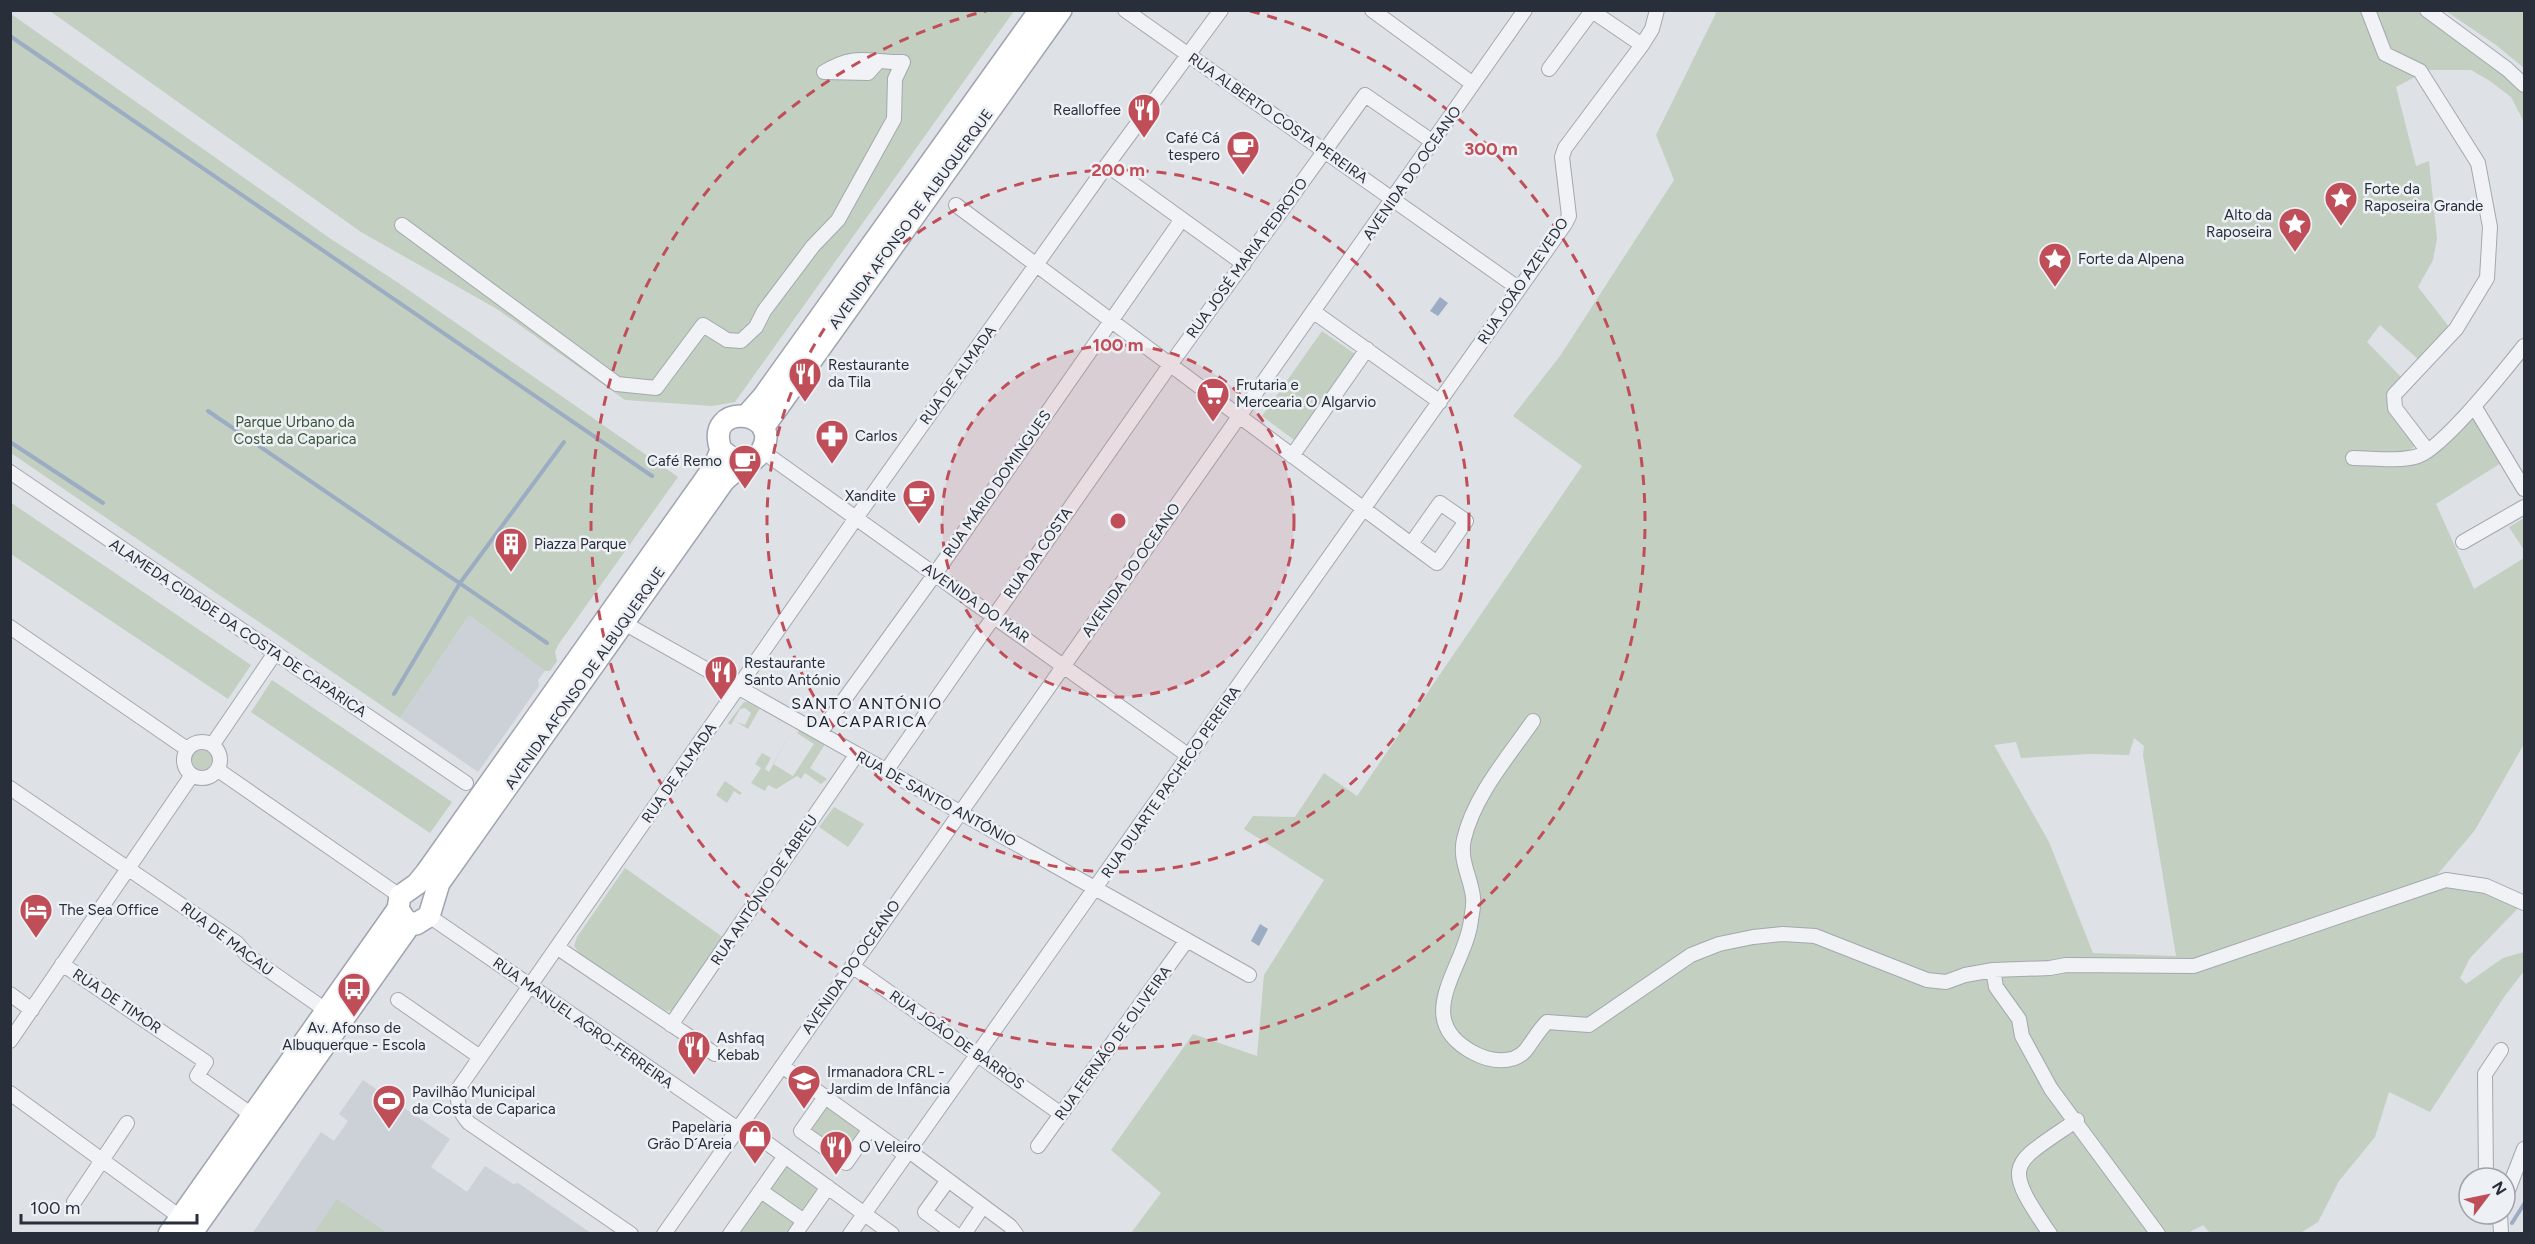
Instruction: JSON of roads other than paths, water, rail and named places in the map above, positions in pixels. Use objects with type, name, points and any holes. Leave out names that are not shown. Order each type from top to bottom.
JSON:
[{"type":"main road","name":"AVENIDA AFONSO DE ALBUQUERQUE","points":[[755,422],[763,397],[1040,10]]},
{"type":"main road","name":"AVENIDA AFONSO DE ALBUQUERQUE","points":[[755,422],[1061,10]]},
{"type":"main road","name":"AVENIDA AFONSO DE ALBUQUERQUE","points":[[180,1228],[413,907],[426,873],[714,467],[721,450],[719,435],[725,422],[739,415],[755,422]]},
{"type":"main road","points":[[721,450],[737,462],[757,456],[765,436],[755,422]]},
{"type":"main road","name":"AVENIDA AFONSO DE ALBUQUERQUE","points":[[180,1228],[252,1115],[327,1011],[413,907],[439,883],[723,482],[736,468],[757,456]]},
{"type":"street","name":"RUA ALBERTO COSTA PEREIRA","points":[[1125,10],[1518,288]]},
{"type":"street","name":"RUA DE ALMADA","points":[[632,1233],[469,1123],[460,1113],[457,1101],[458,1089],[856,518],[1107,165],[1221,10]]},
{"type":"street","points":[[1372,10],[1473,84]]},
{"type":"street","name":"AVENIDA DO OCEANO","points":[[664,1233],[1525,10]]},
{"type":"street","name":"RUA JOÃO AZEVEDO","points":[[1365,510],[1569,216],[1562,157],[1565,148],[1642,45],[1652,29],[1657,10]]},
{"type":"street","points":[[2368,10],[2385,54],[2420,72],[2478,164],[2490,227],[2487,278],[2456,329],[2394,395],[2395,408],[2427,450]]},
{"type":"street","points":[[2427,10],[2507,69],[2524,85]]},
{"type":"street","points":[[1550,69],[1592,11],[1642,45]]},
{"type":"street","points":[[402,225],[617,384],[656,388],[703,325],[727,340],[741,341],[756,327],[764,311],[806,256],[838,220],[894,119],[895,79],[903,62],[877,63],[867,58],[843,60],[824,72]]},
{"type":"street","name":"RUA JOSÉ MARIA PEDROTO","points":[[1170,365],[1365,95],[1433,142]]},
{"type":"street","points":[[1107,165],[1244,264]]},
{"type":"street","points":[[956,205],[1411,544]]},
{"type":"street","name":"RUA MÁRIO DOMINGUES","points":[[820,734],[935,574],[1109,320],[1182,219]]},
{"type":"street","points":[[1314,312],[1440,402]]},
{"type":"street","points":[[2353,458],[2408,458],[2427,450],[2474,405],[2524,346]]},
{"type":"street","points":[[1292,456],[1367,350]]},
{"type":"street","name":"RUA DA COSTA","points":[[886,771],[1170,365]]},
{"type":"street","points":[[2474,405],[2524,489]]},
{"type":"street","name":"AVENIDA DO MAR","points":[[757,456],[856,518],[1189,756]]},
{"type":"street","name":"ALAMEDA CIDADE DA COSTA DE CAPARICA","points":[[10,472],[466,783]]},
{"type":"street","points":[[2463,542],[2524,507]]},
{"type":"street","name":"RUA DUARTE PACHECO PEREIRA","points":[[850,1233],[1365,510]]},
{"type":"street","name":"RUA DE SANTO ANTÓNIO","points":[[624,623],[1249,975]]},
{"type":"street","points":[[10,627],[187,749]]},
{"type":"street","points":[[213,744],[275,653]]},
{"type":"street","points":[[1533,721],[1475,809],[1464,840],[1463,854],[1473,897],[1471,924],[1443,1002],[1445,1023],[1451,1036],[1469,1050],[1492,1061],[1511,1058],[1524,1052],[1536,1032],[1547,1022],[1589,1025],[1691,954],[1719,944],[1753,937],[1783,934],[1815,936],[1927,980],[1946,982],[1965,975],[1993,970],[2050,968],[2066,964],[2194,966],[2446,880],[2486,886],[2524,903]]},
{"type":"street","points":[[198,742],[213,744],[221,758],[218,770],[207,778],[192,775],[184,762],[187,749],[198,742]]},
{"type":"street","name":"RUA ANTÓNIO DE ABREU","points":[[671,1025],[857,754]]},
{"type":"street","name":"RUA MANUEL AGRO-FERREIRA","points":[[218,770],[413,907],[785,1156],[892,1233]]},
{"type":"street","points":[[10,1041],[192,775]]},
{"type":"street","name":"RUA DE MACAU","points":[[10,788],[237,944],[247,955],[327,1011]]},
{"type":"street","name":"RUA FERNÃO DE OLIVEIRA","points":[[1038,1146],[1187,940]]},
{"type":"street","points":[[558,948],[715,1054]]},
{"type":"street","name":"RUA DE TIMOR","points":[[62,964],[206,1062],[197,1076],[252,1115]]},
{"type":"street","name":"RUA JOÃO DE BARROS","points":[[852,966],[1061,1114]]},
{"type":"street","points":[[1993,970],[1996,987],[2019,1019],[2022,1036],[2051,1089],[2077,1120],[2158,1233]]},
{"type":"street","points":[[10,994],[32,1010]]},
{"type":"street","points":[[398,1000],[480,1057]]},
{"type":"street","points":[[2486,1166],[2485,1074],[2501,1050]]},
{"type":"street","points":[[782,1066],[870,1129],[948,1180],[1016,1233]]},
{"type":"street","points":[[10,1093],[102,1160],[180,1228]]},
{"type":"street","points":[[825,1097],[801,1131],[819,1144],[846,1163],[870,1129]]},
{"type":"street","points":[[2050,1233],[2019,1186],[2017,1173],[2024,1158],[2077,1120]]},
{"type":"street","points":[[74,1202],[127,1123]]},
{"type":"street","points":[[2517,1167],[2524,1149]]},
{"type":"street","points":[[730,1233],[785,1156]]},
{"type":"street","points":[[948,1180],[925,1212],[955,1233]]},
{"type":"street","points":[[795,1233],[828,1187]]},
{"type":"street","points":[[761,1191],[804,1221]]},
{"type":"street","points":[[964,1233],[983,1206]]},
{"type":"water","points":[[1440,297],[1448,303],[1438,316],[1430,311]]},
{"type":"water","points":[[1260,924],[1268,929],[1259,946],[1251,941]]},
{"type":"waterway","points":[[10,36],[652,476]]},
{"type":"waterway","points":[[208,411],[547,643]]},
{"type":"waterway","points":[[10,442],[103,503]]},
{"type":"waterway","points":[[394,694],[460,583],[564,442]]},
{"type":"waterway","points":[[2517,1215],[2524,1204]]},
{"type":"place","name":"Realloffee","points":[[1144,139]]},
{"type":"place","name":"Café Cá tespero","points":[[1243,176]]},
{"type":"place","name":"Forte da Raposeira Grande","points":[[2341,227]]},
{"type":"place","name":"Alto da Raposeira","points":[[2295,253]]},
{"type":"place","name":"Forte da Alpena","points":[[2055,288]]},
{"type":"place","name":"Restaurante da Tila","points":[[805,403]]},
{"type":"place","name":"Frutaria e Mercearia O Algarvio","points":[[1213,423]]},
{"type":"place","name":"Carlos","points":[[832,465]]},
{"type":"place","name":"Café Remo","points":[[745,490]]},
{"type":"place","name":"Xandite","points":[[919,525]]},
{"type":"place","name":"Piazza Parque","points":[[511,573]]},
{"type":"place","name":"Restaurante Santo António","points":[[721,701]]},
{"type":"place","name":"The Sea Office","points":[[36,939]]},
{"type":"place","name":"Av. Afonso de Albuquerque - Escola","points":[[354,1018]]},
{"type":"place","name":"Ashfaq Kebab","points":[[694,1076]]},
{"type":"place","name":"Irmanadora CRL - Jardim de Infância","points":[[804,1110]]},
{"type":"place","name":"Pavilhão Municipal da Costa de Caparica","points":[[389,1130]]},
{"type":"place","name":"Papelaria Grão D´Areia","points":[[755,1165]]},
{"type":"place","name":"O Veleiro","points":[[836,1176]]},
{"type":"district","name":"SANTO ANTÓNIO DA CAPARICA","points":[[867,712]]},
{"type":"park label","name":"Parque Urbano da Costa da Caparica","points":[[295,430]]}]
